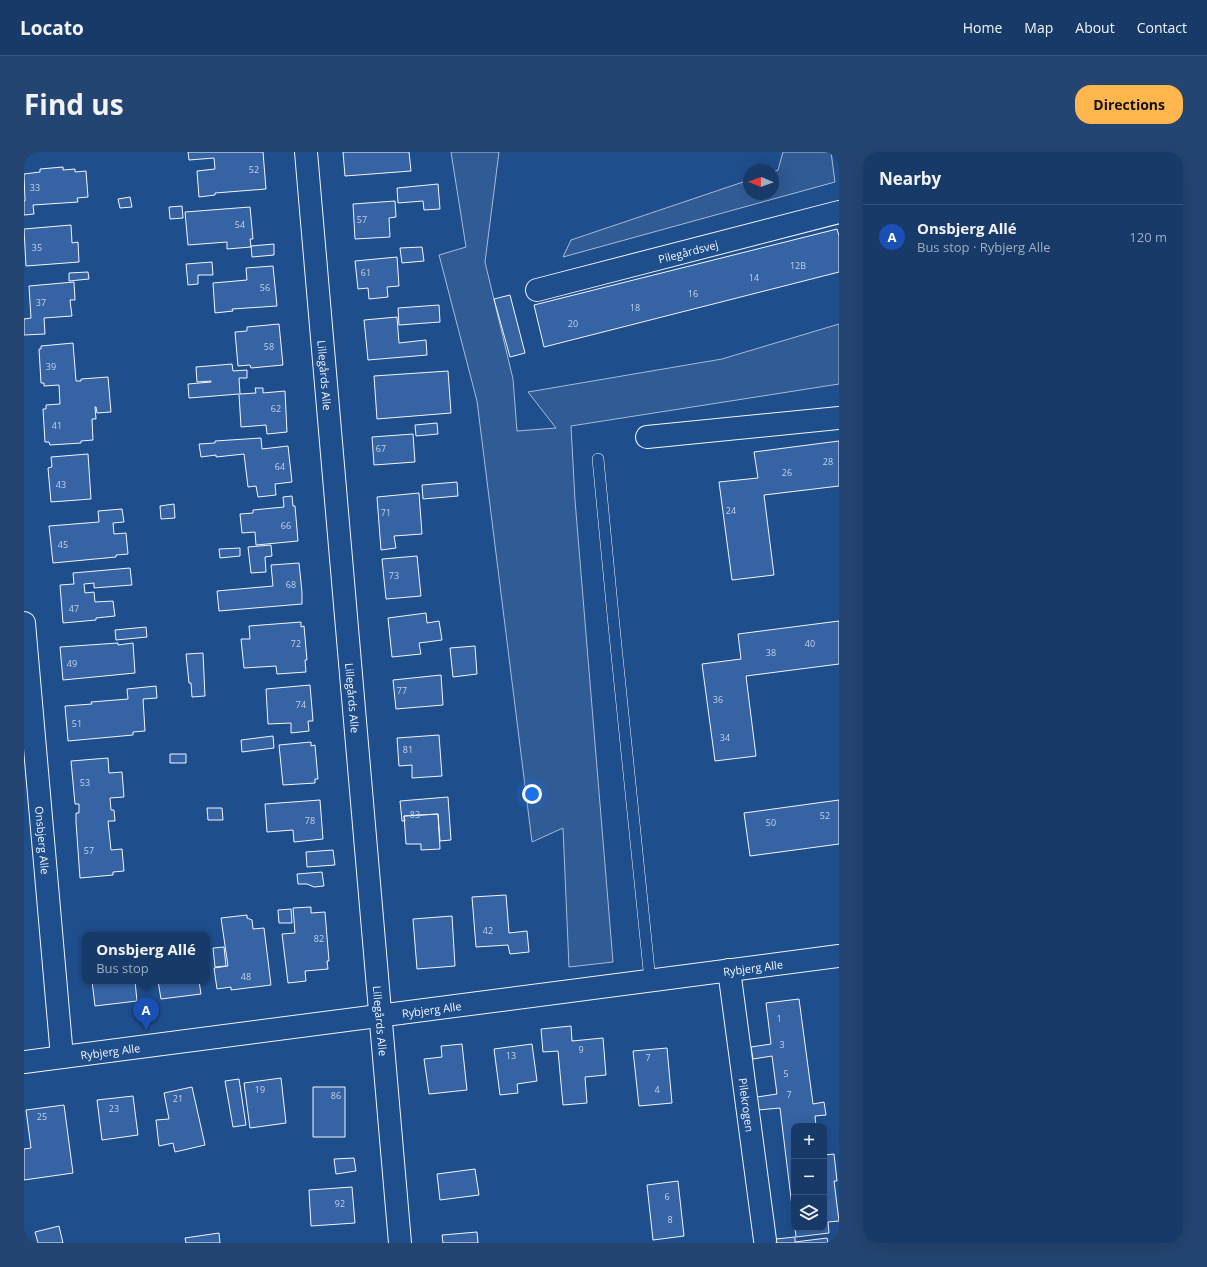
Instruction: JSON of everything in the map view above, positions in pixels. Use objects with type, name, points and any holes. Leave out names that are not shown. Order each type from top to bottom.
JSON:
[{"type":"street","name":"Lillegårds Alle","points":[[306,152],[400,1243]]},
{"type":"street","name":"Pilegårdsvej","points":[[537,290],[839,212]]},
{"type":"street","points":[[647,438],[839,418]]},
{"type":"street","name":"Onsbjerg Alle","points":[[24,623],[62,1057]]},
{"type":"street","name":"Rybjerg Alle","points":[[24,1062],[839,956]]},
{"type":"street","name":"Pilekrogen","points":[[729,970],[765,1240]]},
{"type":"lane","points":[[598,460],[650,980]]},
{"type":"shaded area","points":[[451,152],[499,152],[485,262],[513,379],[517,431],[556,428],[528,392],[722,359],[839,324],[839,384],[571,426],[575,500],[613,962],[569,967],[563,828],[532,842],[477,401],[439,255],[466,247]]},
{"type":"shaded area","points":[[783,152],[831,152],[835,182],[779,197],[779,166]]},
{"type":"shaded area","points":[[743,182],[743,200],[770,200],[563,257],[571,240]]},
{"type":"building","points":[[188,152],[263,152],[266,189],[215,193],[215,195],[199,197],[197,171],[215,169],[214,158],[189,160]]},
{"type":"building","points":[[343,152],[409,152],[411,171],[345,176]]},
{"type":"building","points":[[63,167],[63,170],[75,169],[75,172],[86,171],[88,197],[77,198],[78,202],[33,205],[34,214],[24,215],[24,174],[40,172],[40,169]]},
{"type":"building","points":[[438,184],[440,209],[424,210],[423,201],[398,203],[397,188]]},
{"type":"building","points":[[130,197],[132,207],[120,208],[118,199]]},
{"type":"building","points":[[395,201],[396,217],[389,218],[390,237],[355,239],[353,204]]},
{"type":"building","points":[[182,206],[183,218],[170,219],[169,207]]},
{"type":"building","points":[[250,207],[253,239],[250,239],[251,247],[227,249],[227,242],[188,245],[185,212]]},
{"type":"building","points":[[71,225],[72,243],[78,242],[79,262],[26,266],[24,229]]},
{"type":"building","points":[[837,229],[839,236],[839,272],[544,347],[534,305]]},
{"type":"building","points":[[274,244],[274,255],[252,257],[251,246]]},
{"type":"building","points":[[422,247],[424,261],[402,263],[400,248]]},
{"type":"building","points":[[397,257],[399,286],[387,287],[388,297],[369,299],[368,288],[358,289],[355,261]]},
{"type":"building","points":[[212,262],[213,275],[198,275],[198,284],[188,285],[186,264]]},
{"type":"building","points":[[273,266],[277,306],[232,309],[233,311],[215,313],[213,283],[247,280],[246,268]]},
{"type":"building","points":[[88,272],[89,279],[69,281],[69,273]]},
{"type":"building","points":[[74,282],[75,300],[70,300],[72,316],[44,318],[45,334],[24,335],[24,319],[31,318],[29,286]]},
{"type":"building","points":[[510,295],[525,353],[510,357],[494,299]]},
{"type":"building","points":[[439,305],[440,322],[399,325],[398,308]]},
{"type":"building","points":[[397,317],[399,343],[426,340],[427,355],[368,360],[364,320]]},
{"type":"building","points":[[279,324],[283,365],[251,368],[250,365],[238,366],[235,332],[247,331],[247,327]]},
{"type":"building","points":[[73,343],[76,381],[81,381],[81,379],[108,377],[111,412],[97,413],[95,407],[96,419],[92,419],[93,440],[81,441],[81,443],[50,445],[49,442],[45,442],[43,409],[46,409],[46,405],[60,404],[59,385],[44,386],[44,383],[41,383],[39,349],[41,349],[41,346]]},
{"type":"building","points":[[232,364],[233,371],[247,370],[247,378],[239,378],[240,394],[256,393],[255,388],[263,388],[263,393],[285,391],[287,432],[267,434],[266,425],[241,427],[239,394],[189,398],[188,384],[211,382],[197,382],[196,367]]},
{"type":"building","points":[[448,371],[451,413],[377,419],[374,376]]},
{"type":"building","points":[[437,423],[438,434],[416,436],[415,425]]},
{"type":"building","points":[[413,434],[415,462],[374,465],[372,437]]},
{"type":"building","points":[[261,438],[262,449],[288,446],[292,482],[275,484],[276,495],[258,497],[256,486],[248,487],[244,454],[201,457],[199,444],[215,443],[215,441]]},
{"type":"building","points":[[839,441],[839,486],[764,495],[774,575],[732,580],[719,482],[758,478],[754,452]]},
{"type":"building","points":[[88,454],[91,499],[51,502],[48,468],[52,467],[51,457]]},
{"type":"building","points":[[457,482],[458,496],[423,499],[422,485]]},
{"type":"building","points":[[419,493],[422,534],[394,536],[396,548],[381,550],[377,497]]},
{"type":"building","points":[[292,496],[293,506],[295,506],[298,541],[256,545],[255,532],[242,533],[240,514],[253,513],[253,510],[284,507],[283,497]]},
{"type":"building","points":[[174,504],[175,518],[161,519],[160,506]]},
{"type":"building","points":[[122,509],[124,522],[113,523],[114,534],[126,533],[128,554],[116,555],[116,557],[53,563],[49,526],[99,522],[98,511]]},
{"type":"building","points":[[271,545],[272,556],[265,557],[266,572],[251,573],[248,547]]},
{"type":"building","points":[[240,548],[240,556],[220,558],[219,549]]},
{"type":"building","points":[[417,556],[421,596],[386,599],[382,559]]},
{"type":"building","points":[[299,563],[302,604],[219,611],[217,591],[273,586],[271,565]]},
{"type":"building","points":[[130,568],[132,585],[94,588],[94,583],[84,584],[85,593],[94,592],[95,602],[113,601],[115,616],[96,618],[96,620],[63,623],[60,585],[74,584],[73,573]]},
{"type":"building","points":[[426,613],[427,623],[439,621],[442,640],[419,643],[421,654],[392,657],[388,618]]},
{"type":"building","points":[[839,621],[839,664],[746,676],[756,756],[715,761],[702,664],[741,659],[738,634]]},
{"type":"building","points":[[301,622],[301,627],[304,626],[307,660],[305,660],[306,672],[277,674],[276,666],[244,668],[241,639],[250,639],[249,626]]},
{"type":"building","points":[[146,627],[147,637],[116,640],[115,630]]},
{"type":"building","points":[[118,643],[118,645],[133,643],[135,673],[63,680],[60,647]]},
{"type":"building","points":[[475,646],[477,674],[453,677],[450,648]]},
{"type":"building","points":[[203,653],[205,696],[192,697],[186,654]]},
{"type":"building","points":[[441,675],[443,705],[396,709],[393,680]]},
{"type":"building","points":[[310,685],[313,721],[308,721],[309,731],[291,733],[291,723],[268,724],[266,689]]},
{"type":"building","points":[[156,686],[157,698],[143,699],[145,731],[133,732],[133,735],[68,741],[65,706],[128,699],[127,689]]},
{"type":"building","points":[[439,735],[442,776],[412,778],[412,765],[399,766],[397,738]]},
{"type":"building","points":[[273,736],[274,748],[242,752],[241,740]]},
{"type":"building","points":[[311,742],[311,746],[315,745],[318,779],[315,779],[315,783],[283,785],[279,745]]},
{"type":"building","points":[[170,754],[186,754],[186,763],[170,763]]},
{"type":"building","points":[[108,758],[109,773],[122,772],[124,797],[110,798],[111,810],[114,810],[115,821],[108,821],[111,850],[122,849],[124,871],[113,872],[113,875],[80,878],[76,822],[76,813],[79,813],[79,804],[75,804],[71,761]]},
{"type":"building","points":[[448,797],[451,840],[440,841],[438,814],[404,816],[405,821],[402,821],[400,801]]},
{"type":"building","points":[[320,800],[323,839],[294,842],[293,830],[267,832],[265,804]]},
{"type":"building","points":[[839,800],[839,844],[750,856],[744,813]]},
{"type":"building","points":[[207,808],[222,808],[223,820],[208,820]]},
{"type":"building","points":[[438,814],[440,849],[421,850],[421,844],[406,844],[404,816]]},
{"type":"building","points":[[333,850],[335,865],[307,867],[306,852]]},
{"type":"building","points":[[322,872],[324,886],[314,887],[307,884],[298,884],[297,874]]},
{"type":"building","points":[[506,895],[509,933],[527,931],[529,952],[510,954],[508,945],[476,947],[472,897]]},
{"type":"building","points":[[311,907],[311,913],[325,912],[329,961],[327,961],[328,969],[305,971],[306,981],[288,983],[282,934],[295,933],[293,908]]},
{"type":"building","points":[[291,909],[292,923],[279,923],[278,910]]},
{"type":"building","points":[[247,915],[247,918],[252,920],[253,929],[264,928],[271,985],[231,990],[231,987],[217,989],[214,968],[228,966],[221,918]]},
{"type":"building","points":[[452,916],[455,966],[417,969],[413,919]]},
{"type":"building","points":[[224,947],[226,966],[215,967],[213,948]]},
{"type":"building","points":[[92,984],[135,984],[137,1001],[95,1006]]},
{"type":"building","points":[[158,984],[199,984],[201,994],[161,999]]},
{"type":"building","points":[[799,999],[813,1104],[824,1102],[826,1115],[815,1116],[816,1123],[791,1123],[791,1198],[780,1108],[758,1110],[757,1097],[777,1094],[772,1056],[753,1059],[751,1047],[771,1044],[766,1003]]},
{"type":"building","points":[[571,1026],[572,1041],[603,1038],[606,1075],[585,1077],[587,1103],[563,1105],[558,1051],[543,1052],[541,1029]]},
{"type":"building","points":[[462,1044],[467,1090],[429,1094],[424,1059],[442,1057],[441,1046]]},
{"type":"building","points":[[532,1044],[537,1081],[517,1084],[518,1093],[500,1095],[494,1049]]},
{"type":"building","points":[[667,1048],[672,1103],[639,1106],[633,1051]]},
{"type":"building","points":[[281,1078],[286,1123],[250,1128],[244,1083]]},
{"type":"building","points":[[239,1079],[246,1125],[233,1127],[225,1081]]},
{"type":"building","points":[[192,1087],[205,1145],[175,1152],[173,1143],[159,1146],[156,1120],[169,1119],[164,1093]]},
{"type":"building","points":[[313,1087],[345,1087],[345,1137],[313,1137]]},
{"type":"building","points":[[133,1096],[138,1135],[102,1140],[97,1100]]},
{"type":"building","points":[[64,1105],[73,1173],[24,1180],[24,1149],[31,1148],[26,1110]]},
{"type":"building","points":[[834,1154],[837,1181],[834,1181],[839,1221],[828,1222],[829,1233],[796,1237],[795,1231],[827,1231],[827,1155]]},
{"type":"building","points":[[354,1158],[356,1171],[336,1174],[334,1159]]},
{"type":"building","points":[[475,1169],[479,1195],[440,1200],[437,1174]]},
{"type":"building","points":[[678,1181],[684,1236],[653,1240],[647,1185]]},
{"type":"building","points":[[352,1187],[355,1223],[311,1226],[309,1190]]},
{"type":"building","points":[[59,1226],[63,1243],[38,1243],[35,1232]]},
{"type":"building","points":[[477,1232],[478,1243],[443,1243],[442,1235]]},
{"type":"building","points":[[219,1233],[220,1243],[186,1243],[185,1238]]},
{"type":"building","points":[[795,1237],[795,1242],[827,1238],[828,1243],[777,1243],[776,1239]]},
{"type":"place","name":"Onsbjerg Allé","points":[[146,1030]]}]
